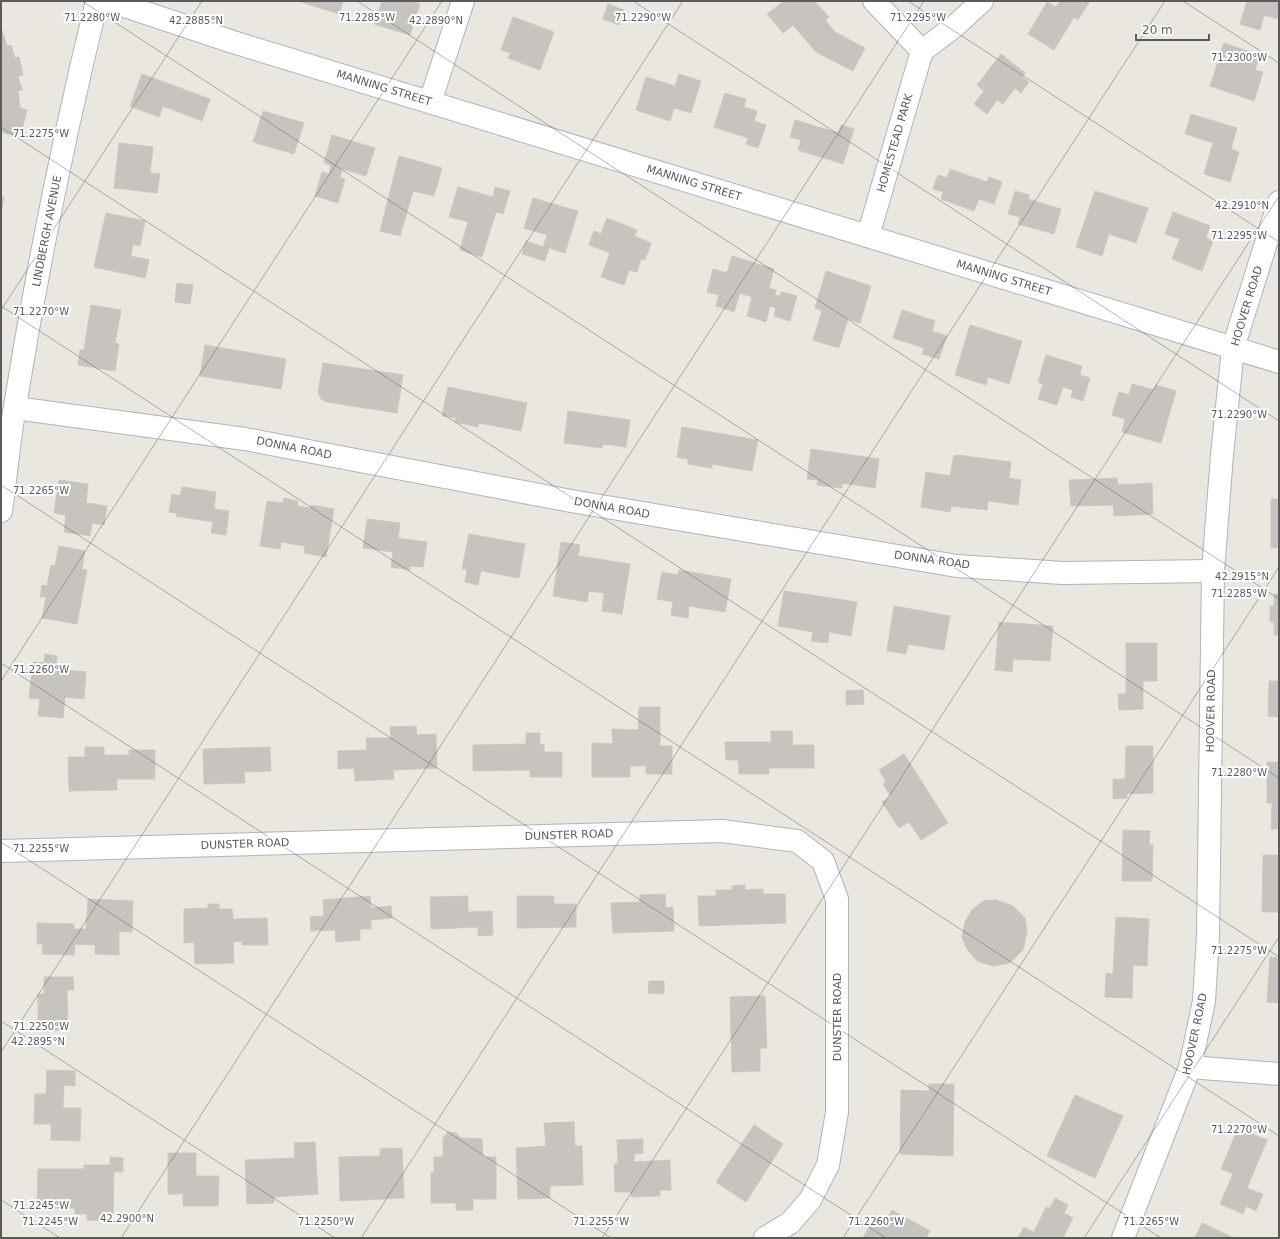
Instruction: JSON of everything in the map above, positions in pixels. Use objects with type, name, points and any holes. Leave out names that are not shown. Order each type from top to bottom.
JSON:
[{"type":"street","name":"LINDBERGH AVENUE","points":[[1,511],[15,408],[36,286],[78,80],[97,1]]},
{"type":"street","name":"MANNING STREET","points":[[110,1],[241,44],[1279,362]]},
{"type":"street","points":[[430,102],[463,1]]},
{"type":"street","points":[[874,1],[922,51],[955,26],[982,1]]},
{"type":"street","name":"HOMESTEAD PARK","points":[[868,236],[922,51]]},
{"type":"street","name":"HOOVER ROAD","points":[[1123,1238],[1190,1067],[1204,1001],[1208,936],[1213,571],[1222,455],[1233,348],[1279,202]]},
{"type":"street","name":"DONNA ROAD","points":[[15,408],[245,439],[571,501],[957,566],[1063,573],[1213,571]]},
{"type":"street","name":"DUNSTER ROAD","points":[[1,851],[722,831],[798,841],[823,861],[837,899],[837,1112],[828,1165],[810,1200],[790,1223],[765,1238]]},
{"type":"street","points":[[1190,1067],[1279,1074]]},
{"type":"building","points":[[298,1],[343,1],[339,14]]},
{"type":"building","points":[[382,1],[410,1],[420,4],[410,35],[374,24]]},
{"type":"building","points":[[784,1],[814,1],[829,17],[825,20],[835,32],[865,48],[853,71],[816,52],[793,25],[783,33],[767,14]]},
{"type":"building","points":[[1060,1],[1090,1],[1078,20],[1074,17],[1054,50],[1028,34],[1047,2],[1056,7]]},
{"type":"building","points":[[1247,1],[1279,1],[1279,19],[1264,15],[1260,30],[1240,24]]},
{"type":"building","points":[[608,4],[624,10],[619,25],[603,19]]},
{"type":"building","points":[[513,17],[554,32],[540,70],[508,58],[510,53],[501,50]]},
{"type":"building","points":[[1,30],[7,46],[11,45],[15,58],[19,57],[23,75],[18,76],[22,90],[18,91],[20,108],[27,110],[20,137],[1,132]]},
{"type":"building","points":[[1224,43],[1260,55],[1255,70],[1263,72],[1254,101],[1210,86]]},
{"type":"building","points":[[1001,54],[1025,73],[1022,77],[1029,82],[1021,93],[1015,88],[1003,104],[997,100],[987,114],[974,104],[984,91],[977,85]]},
{"type":"building","points":[[142,74],[210,99],[202,121],[163,106],[159,117],[130,106]]},
{"type":"building","points":[[679,74],[701,81],[691,113],[674,108],[670,121],[636,110],[646,77],[675,86]]},
{"type":"building","points":[[725,93],[746,99],[744,107],[757,111],[754,121],[766,125],[758,148],[746,144],[748,138],[714,127]]},
{"type":"building","points":[[263,111],[304,123],[294,154],[253,142]]},
{"type":"building","points":[[1191,114],[1237,128],[1231,149],[1239,152],[1230,182],[1204,174],[1213,143],[1185,134]]},
{"type":"building","points":[[795,120],[838,133],[841,125],[854,129],[843,164],[798,150],[801,140],[790,137]]},
{"type":"building","points":[[332,135],[375,148],[366,176],[342,169],[340,178],[345,179],[338,203],[315,196],[322,172],[329,174],[331,165],[324,163]]},
{"type":"building","points":[[119,143],[153,147],[150,173],[160,174],[157,193],[114,188]]},
{"type":"building","points":[[399,156],[442,168],[434,196],[413,191],[400,236],[380,231]]},
{"type":"building","points":[[950,169],[987,182],[989,177],[1002,182],[994,204],[979,199],[974,211],[941,199],[943,192],[933,189],[938,175],[947,178]]},
{"type":"building","points":[[458,187],[493,197],[495,187],[510,191],[503,214],[496,212],[482,257],[460,250],[468,222],[449,217]]},
{"type":"building","points":[[1015,191],[1029,195],[1028,199],[1061,209],[1054,234],[1018,224],[1020,217],[1008,214]]},
{"type":"building","points":[[1095,191],[1148,208],[1136,243],[1109,234],[1102,256],[1076,247]]},
{"type":"building","points":[[1,197],[4,197],[1,215]]},
{"type":"building","points":[[533,198],[578,211],[565,253],[549,248],[545,261],[522,254],[526,241],[543,247],[547,235],[524,228]]},
{"type":"building","points":[[1173,212],[1210,226],[1206,238],[1213,241],[1202,271],[1172,259],[1180,239],[1165,234]]},
{"type":"building","points":[[106,213],[145,221],[140,246],[133,244],[131,256],[149,260],[145,278],[94,267]]},
{"type":"building","points":[[607,218],[637,230],[634,236],[651,243],[645,260],[641,259],[637,272],[629,270],[624,285],[601,277],[610,253],[589,245],[594,231],[601,234]]},
{"type":"building","points":[[732,256],[774,269],[769,288],[776,290],[775,295],[780,296],[781,292],[797,296],[790,321],[774,316],[776,308],[770,306],[766,322],[747,316],[752,297],[740,293],[734,312],[716,306],[719,295],[707,292],[713,269],[727,273]]},
{"type":"building","points":[[826,271],[871,286],[860,323],[848,319],[839,348],[813,340],[822,311],[815,308]]},
{"type":"building","points":[[177,283],[193,285],[190,304],[175,302]]},
{"type":"building","points":[[91,305],[121,310],[115,343],[119,344],[115,371],[78,365],[80,350],[84,350]]},
{"type":"building","points":[[902,310],[935,321],[932,331],[947,336],[939,359],[922,354],[924,348],[893,338]]},
{"type":"building","points":[[970,325],[1022,341],[1009,384],[988,377],[986,385],[955,375]]},
{"type":"building","points":[[205,345],[286,359],[281,389],[200,376]]},
{"type":"building","points":[[1046,355],[1082,366],[1080,375],[1090,378],[1083,401],[1071,397],[1073,390],[1063,387],[1057,405],[1038,399],[1043,384],[1038,382]]},
{"type":"building","points":[[323,363],[403,375],[397,413],[327,402],[321,399],[318,393]]},
{"type":"building","points":[[1132,384],[1154,390],[1156,385],[1176,391],[1161,443],[1122,432],[1125,419],[1112,415],[1119,392],[1129,395]]},
{"type":"building","points":[[448,387],[527,403],[521,431],[479,423],[478,427],[455,422],[456,418],[442,416]]},
{"type":"building","points":[[568,411],[630,420],[626,447],[603,444],[602,448],[564,443]]},
{"type":"building","points":[[682,427],[758,440],[752,471],[712,464],[712,468],[688,464],[688,459],[677,457]]},
{"type":"building","points":[[811,449],[879,459],[875,488],[842,483],[842,488],[817,485],[818,480],[807,479]]},
{"type":"building","points":[[957,455],[1011,462],[1009,478],[1021,480],[1018,505],[988,501],[987,510],[951,506],[950,512],[921,507],[926,472],[950,476],[954,456]]},
{"type":"building","points":[[1117,478],[1118,485],[1152,483],[1153,514],[1114,516],[1113,505],[1071,506],[1069,480]]},
{"type":"building","points":[[59,480],[88,484],[86,503],[107,506],[104,525],[92,523],[90,536],[64,532],[66,515],[54,513]]},
{"type":"building","points":[[182,487],[216,492],[214,509],[229,511],[226,535],[211,533],[213,522],[176,516],[176,513],[169,512],[172,494],[180,496]]},
{"type":"building","points":[[284,498],[298,501],[297,506],[310,508],[311,505],[334,509],[326,557],[304,553],[305,546],[281,542],[280,549],[260,546],[267,501],[283,503]]},
{"type":"building","points":[[1271,499],[1279,499],[1279,548],[1271,548]]},
{"type":"building","points":[[367,519],[400,523],[398,538],[427,542],[423,567],[410,566],[410,570],[391,567],[393,552],[363,548]]},
{"type":"building","points":[[469,534],[525,544],[519,578],[481,571],[478,585],[465,582],[467,569],[462,569]]},
{"type":"building","points":[[561,542],[580,545],[578,556],[630,564],[622,614],[602,611],[604,593],[589,591],[587,602],[553,596]]},
{"type":"building","points":[[59,546],[85,551],[82,569],[87,570],[77,624],[42,618],[46,597],[40,597],[42,585],[47,586],[51,565],[55,566]]},
{"type":"building","points":[[679,570],[731,579],[725,612],[689,606],[688,618],[671,615],[673,602],[657,599],[662,572],[678,575]]},
{"type":"building","points":[[784,591],[857,602],[851,636],[829,632],[828,643],[811,641],[813,632],[778,626]]},
{"type":"building","points":[[1274,594],[1279,594],[1279,635],[1274,635],[1274,622],[1270,622],[1270,606],[1274,606]]},
{"type":"building","points":[[894,606],[950,616],[944,650],[908,644],[906,654],[887,651]]},
{"type":"building","points":[[999,622],[1053,626],[1050,661],[1013,659],[1012,672],[995,670]]},
{"type":"building","points":[[1126,643],[1157,643],[1157,681],[1143,681],[1143,709],[1119,710],[1118,694],[1126,694]]},
{"type":"building","points":[[45,654],[57,656],[56,663],[67,664],[66,670],[86,672],[84,699],[65,697],[63,718],[38,716],[40,699],[29,698],[33,662],[44,663]]},
{"type":"building","points":[[1269,681],[1279,681],[1279,717],[1268,716]]},
{"type":"building","points":[[863,690],[864,704],[846,705],[846,691]]},
{"type":"building","points":[[639,707],[660,707],[660,746],[672,746],[672,774],[646,774],[646,766],[630,766],[630,777],[592,777],[592,743],[613,744],[612,729],[638,730]]},
{"type":"building","points":[[416,726],[417,735],[436,734],[437,768],[393,770],[394,779],[355,781],[354,768],[338,769],[338,751],[367,750],[366,738],[391,738],[390,727]]},
{"type":"building","points":[[771,731],[792,731],[793,745],[814,745],[814,768],[769,768],[769,774],[739,774],[738,760],[726,760],[725,742],[771,742]]},
{"type":"building","points":[[526,733],[540,733],[540,745],[544,744],[544,752],[562,752],[562,777],[530,777],[530,770],[473,771],[473,745],[526,744]]},
{"type":"building","points":[[1126,746],[1153,746],[1153,793],[1127,794],[1127,798],[1113,799],[1113,779],[1125,779]]},
{"type":"building","points":[[85,747],[104,747],[104,755],[129,755],[129,750],[155,750],[155,779],[117,779],[117,790],[69,791],[68,757],[85,757]]},
{"type":"building","points":[[270,747],[271,771],[244,772],[245,783],[204,784],[203,749]]},
{"type":"building","points":[[904,754],[948,823],[921,840],[909,822],[899,828],[882,802],[891,797],[883,784],[886,782],[879,770]]},
{"type":"building","points":[[1267,762],[1279,762],[1279,829],[1271,829],[1272,803],[1267,803]]},
{"type":"building","points":[[1123,830],[1150,831],[1149,845],[1153,845],[1152,881],[1122,881]]},
{"type":"building","points":[[1263,855],[1279,855],[1279,912],[1262,912]]},
{"type":"building","points":[[745,885],[745,890],[763,889],[763,894],[785,894],[786,923],[699,926],[698,896],[716,896],[716,890],[732,890],[732,886]]},
{"type":"building","points":[[665,894],[666,908],[673,907],[674,931],[613,933],[611,903],[640,902],[640,895]]},
{"type":"building","points":[[370,896],[371,908],[391,906],[392,918],[371,920],[371,929],[360,929],[360,940],[336,942],[335,930],[311,931],[310,917],[324,916],[323,900]]},
{"type":"building","points":[[468,896],[468,912],[492,911],[493,935],[478,936],[478,927],[431,929],[430,897]]},
{"type":"building","points":[[517,896],[554,896],[554,904],[576,904],[576,927],[517,928]]},
{"type":"building","points":[[88,899],[133,901],[132,932],[119,931],[119,955],[95,954],[95,945],[75,944],[74,955],[42,954],[43,944],[37,944],[37,923],[74,924],[74,929],[86,929]]},
{"type":"building","points":[[996,900],[1013,906],[1025,918],[1027,931],[1023,950],[1010,963],[993,966],[977,961],[967,949],[962,937],[965,922],[972,910],[983,901]]},
{"type":"building","points":[[208,904],[219,904],[219,909],[232,909],[233,919],[267,918],[268,945],[242,945],[242,941],[233,942],[234,963],[195,964],[194,942],[184,943],[184,909],[208,908]]},
{"type":"building","points":[[1116,917],[1149,919],[1147,966],[1133,965],[1132,998],[1105,997],[1106,973],[1113,974]]},
{"type":"building","points":[[1270,957],[1279,958],[1279,1003],[1267,1002]]},
{"type":"building","points":[[44,977],[73,977],[74,990],[67,990],[68,1030],[38,1031],[38,994],[44,994]]},
{"type":"building","points":[[649,981],[664,981],[664,994],[648,993]]},
{"type":"building","points":[[765,996],[767,1048],[760,1048],[760,1071],[732,1072],[730,997]]},
{"type":"building","points":[[47,1070],[75,1071],[75,1086],[64,1085],[63,1108],[81,1108],[80,1141],[51,1140],[51,1124],[34,1124],[35,1094],[46,1094]]},
{"type":"building","points":[[929,1084],[954,1084],[953,1156],[900,1154],[901,1090],[929,1091]]},
{"type":"building","points":[[1075,1095],[1123,1116],[1095,1178],[1047,1156]]},
{"type":"building","points":[[574,1122],[575,1146],[582,1146],[583,1185],[550,1186],[550,1198],[518,1199],[516,1148],[546,1146],[544,1123]]},
{"type":"building","points":[[754,1125],[783,1144],[746,1202],[716,1182]]},
{"type":"building","points":[[1238,1128],[1267,1140],[1247,1188],[1263,1194],[1256,1211],[1246,1206],[1243,1214],[1220,1204],[1233,1174],[1221,1169]]},
{"type":"building","points":[[448,1132],[456,1133],[461,1138],[482,1139],[483,1157],[496,1157],[496,1199],[473,1199],[473,1210],[456,1210],[456,1203],[431,1203],[431,1173],[434,1172],[434,1157],[443,1157],[443,1138]]},
{"type":"building","points":[[643,1139],[643,1153],[634,1154],[634,1162],[670,1160],[671,1190],[660,1190],[660,1196],[632,1197],[631,1192],[615,1192],[614,1164],[618,1163],[617,1140]]},
{"type":"building","points":[[315,1142],[318,1194],[274,1197],[274,1203],[247,1204],[245,1160],[295,1158],[294,1143]]},
{"type":"building","points":[[402,1148],[404,1198],[340,1201],[339,1157],[380,1156],[380,1149]]},
{"type":"building","points":[[168,1153],[196,1153],[196,1176],[219,1176],[218,1206],[183,1206],[183,1194],[168,1194]]},
{"type":"building","points":[[110,1157],[123,1158],[123,1172],[114,1172],[113,1221],[87,1220],[87,1214],[75,1214],[75,1208],[37,1208],[38,1169],[84,1169],[84,1165],[110,1165]]},
{"type":"building","points":[[1055,1198],[1068,1205],[1064,1213],[1073,1218],[1063,1238],[1018,1238],[1024,1227],[1034,1232],[1046,1207],[1050,1208]]},
{"type":"building","points":[[892,1210],[930,1231],[926,1238],[863,1238],[873,1220],[883,1226]]},
{"type":"building","points":[[1202,1223],[1234,1238],[1195,1238]]}]
